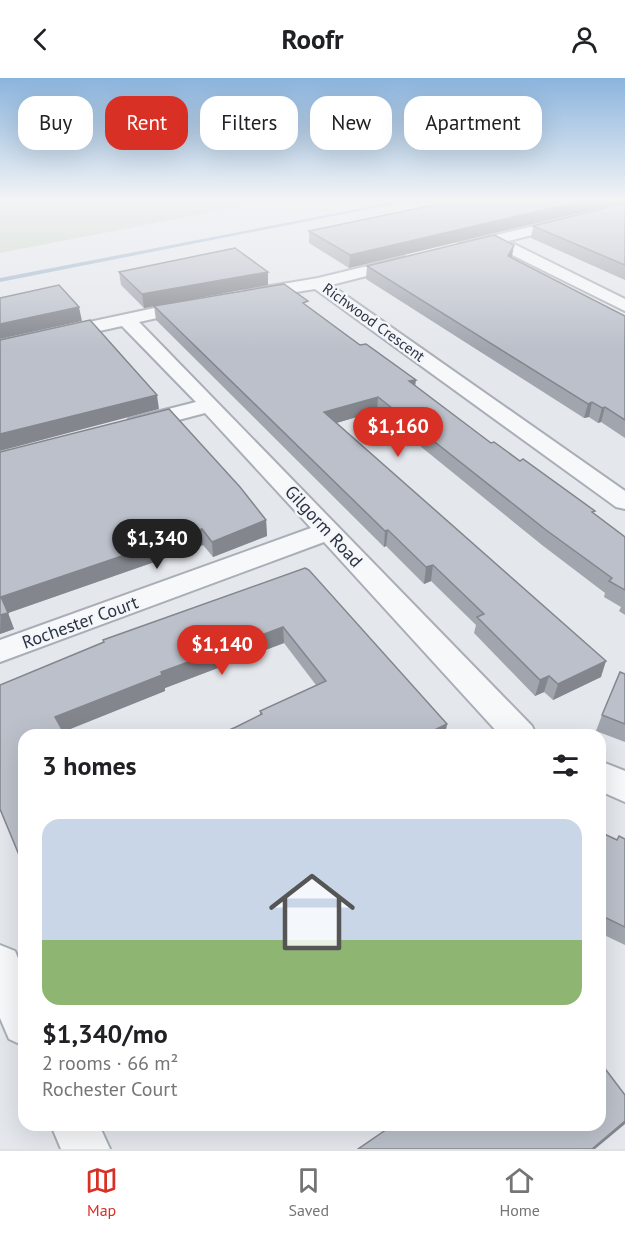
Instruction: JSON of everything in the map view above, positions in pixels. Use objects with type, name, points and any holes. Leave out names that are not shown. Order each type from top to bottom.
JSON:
[{"type":"street","points":[[450,250],[454,249]]},
{"type":"street","points":[[512,249],[625,306]]},
{"type":"street","name":"Richwood Crescent","points":[[318,283],[417,259]]},
{"type":"street","points":[[233,298],[318,283]]},
{"type":"street","name":"Richwood Crescent","points":[[318,283],[625,502]]},
{"type":"street","points":[[0,347],[126,318],[210,302]]},
{"type":"street","name":"Gilgorm Road","points":[[126,318],[514,729]]},
{"type":"street","points":[[122,428],[210,405]]},
{"type":"street","name":"Rochester Court","points":[[0,651],[329,531]]},
{"type":"street","points":[[606,778],[625,787]]},
{"type":"street","points":[[77,1131],[86,1149]]},
{"type":"green space","points":[[0,249],[21,249],[0,253]]},
{"type":"building","points":[[236,249],[268,272],[142,294],[119,272]]},
{"type":"building","points":[[340,249],[376,249],[350,255]]},
{"type":"building","points":[[437,249],[512,249],[508,256],[625,316],[625,420],[605,407],[602,408],[592,402],[588,404],[367,266]]},
{"type":"building","points":[[587,249],[625,249],[625,265]]},
{"type":"building","points":[[284,284],[308,301],[303,303],[360,345],[366,344],[416,380],[409,381],[491,443],[494,442],[520,461],[523,459],[595,511],[592,512],[625,537],[625,590],[609,581],[612,578],[546,530],[378,397],[324,412],[606,661],[558,684],[549,676],[540,680],[477,617],[484,614],[433,565],[426,567],[388,530],[385,531],[154,306]]},
{"type":"building","points":[[59,285],[79,307],[0,324],[0,298]]},
{"type":"building","points":[[90,320],[157,395],[0,434],[0,340]]},
{"type":"building","points":[[169,409],[240,487],[266,520],[212,542],[202,529],[1,597],[8,613],[0,615],[0,452]]},
{"type":"building","points":[[305,568],[447,724],[437,729],[232,729],[262,714],[260,711],[326,681],[283,627],[161,672],[162,675],[55,717],[62,729],[18,729],[18,852],[0,809],[0,685],[104,642],[103,640]]},
{"type":"building","points":[[620,672],[625,674],[625,724],[602,715]]},
{"type":"building","points":[[606,835],[617,840],[619,836],[625,839],[625,927],[606,918]]},
{"type":"building","points":[[606,1070],[625,1095],[625,1121],[592,1149],[358,1149],[384,1131],[606,1131]]},
{"type":"waterway","points":[[0,280],[160,249]]}]
